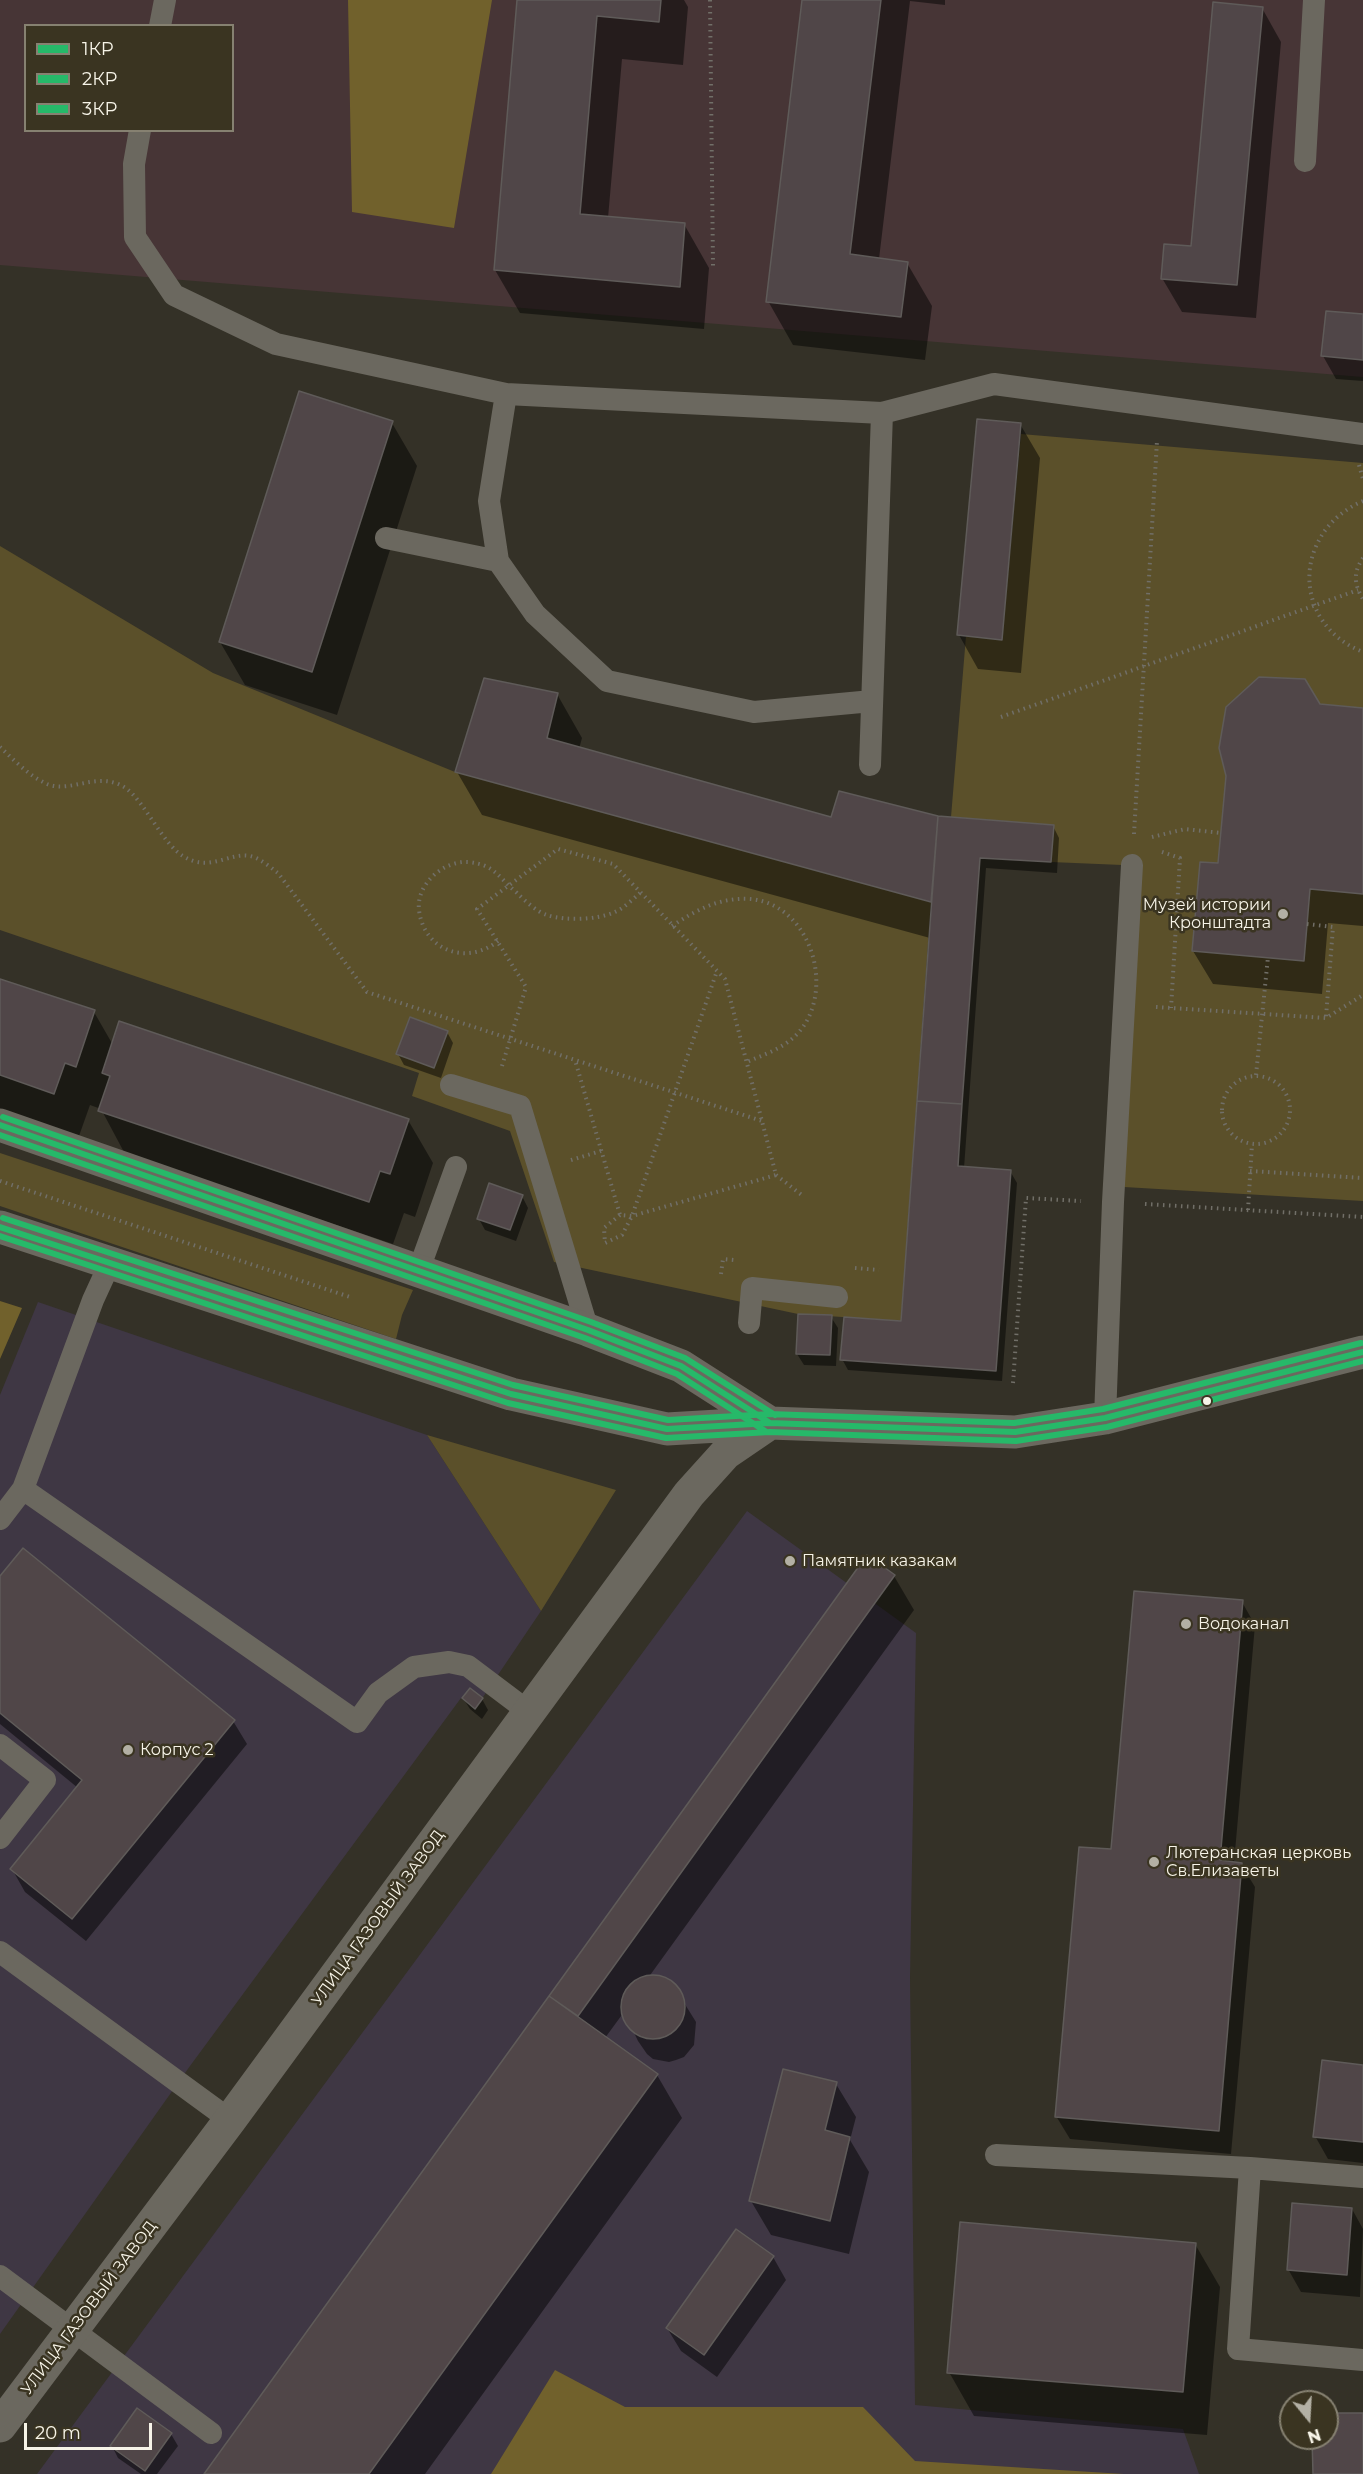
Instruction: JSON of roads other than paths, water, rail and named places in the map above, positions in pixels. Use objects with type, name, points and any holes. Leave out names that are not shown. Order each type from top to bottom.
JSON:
[{"type":"street","points":[[0,1125],[588,1330],[681,1366],[770,1423]]},
{"type":"street","points":[[0,1227],[511,1394],[668,1429],[770,1423],[1015,1432],[1105,1418],[1363,1352]]},
{"type":"street","name":"УЛИЦА ГАЗОВЫЙ ЗАВОД","points":[[0,2426],[230,2120],[689,1494],[726,1453],[770,1423]]},
{"type":"lane","points":[[160,24],[165,0]]},
{"type":"lane","points":[[1305,162],[1314,0]]},
{"type":"lane","points":[[140,132],[134,164],[135,237],[174,295],[276,344],[506,394],[882,413],[994,384],[1363,434]]},
{"type":"lane","points":[[506,394],[489,501],[498,561],[535,614],[607,681],[754,712],[872,700]]},
{"type":"lane","points":[[870,765],[882,413]]},
{"type":"lane","points":[[386,538],[498,561]]},
{"type":"lane","points":[[1105,1418],[1113,1202],[1132,865]]},
{"type":"lane","points":[[451,1085],[520,1106],[588,1330]]},
{"type":"lane","points":[[418,1272],[456,1167]]},
{"type":"lane","points":[[0,1519],[23,1489],[93,1300],[110,1263]]},
{"type":"lane","points":[[749,1323],[752,1288],[837,1297]]},
{"type":"lane","points":[[23,1489],[357,1722],[378,1693],[414,1667],[449,1662],[468,1666],[529,1712]]},
{"type":"lane","points":[[0,1745],[45,1780],[0,1838]]},
{"type":"lane","points":[[0,1952],[230,2120]]},
{"type":"lane","points":[[996,2155],[1250,2168],[1363,2177]]},
{"type":"lane","points":[[1250,2168],[1238,2349],[1363,2360]]},
{"type":"lane","points":[[0,2276],[211,2433]]},
{"type":"place","name":"Музей истории Кронштадта","points":[[1283,914]]},
{"type":"place","name":"Памятник казакам","points":[[790,1561]]},
{"type":"place","name":"Водоканал","points":[[1186,1624]]},
{"type":"place","name":"Корпус 2","points":[[128,1750]]},
{"type":"place","name":"Лютеранская церковь Св.Елизаветы","points":[[1154,1862]]}]
